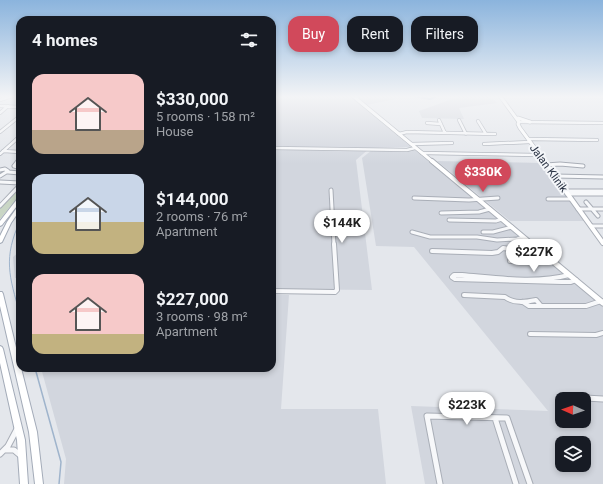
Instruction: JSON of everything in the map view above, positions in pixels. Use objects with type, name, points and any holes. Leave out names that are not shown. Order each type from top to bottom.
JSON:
[{"type":"main road","points":[[380,119],[602,302]]},
{"type":"main road","points":[[516,119],[519,122]]},
{"type":"main road","points":[[518,119],[530,122]]},
{"type":"main road","name":"Jalan Klinik","points":[[519,122],[518,126],[603,243]]},
{"type":"main road","points":[[0,224],[16,204]]},
{"type":"main road","points":[[0,241],[16,213]]},
{"type":"main road","points":[[0,294],[16,361]]},
{"type":"main road","points":[[0,349],[18,428],[24,484]]},
{"type":"main road","points":[[19,372],[33,432],[39,484]]},
{"type":"street","points":[[0,132],[16,119]]},
{"type":"street","points":[[439,120],[445,133]]},
{"type":"street","points":[[459,120],[466,134]]},
{"type":"street","points":[[478,121],[486,134]]},
{"type":"street","name":"Jalan Klinik","points":[[519,122],[603,123]]},
{"type":"street","points":[[427,124],[441,124]]},
{"type":"street","points":[[399,134],[407,132],[495,134]]},
{"type":"street","points":[[1,152],[16,139]]},
{"type":"street","points":[[484,144],[509,144],[529,141],[597,140]]},
{"type":"street","points":[[411,144],[452,143]]},
{"type":"street","points":[[276,148],[407,150],[415,148]]},
{"type":"street","points":[[1,152],[16,152]]},
{"type":"street","points":[[422,153],[540,155]]},
{"type":"street","points":[[546,165],[560,164],[584,166]]},
{"type":"street","points":[[0,170],[6,169],[8,172],[16,173]]},
{"type":"street","points":[[0,176],[8,172]]},
{"type":"street","points":[[555,176],[603,177]]},
{"type":"street","points":[[0,182],[16,184]]},
{"type":"street","points":[[0,206],[16,188]]},
{"type":"street","points":[[276,291],[335,292],[337,290],[331,190]]},
{"type":"street","points":[[566,192],[603,193]]},
{"type":"street","points":[[414,198],[461,200],[498,198]]},
{"type":"street","points":[[548,199],[571,199]]},
{"type":"street","points":[[586,202],[598,216]]},
{"type":"street","points":[[441,213],[479,212],[490,209]]},
{"type":"street","points":[[578,209],[603,209]]},
{"type":"street","points":[[449,220],[496,221],[502,219]]},
{"type":"street","points":[[592,226],[603,226]]},
{"type":"street","points":[[484,232],[493,232],[512,227]]},
{"type":"street","points":[[412,232],[430,237],[477,237],[497,240],[518,239],[523,237]]},
{"type":"street","points":[[493,232],[497,240]]},
{"type":"street","points":[[432,251],[492,253],[498,252],[503,248],[534,252],[540,250]]},
{"type":"street","points":[[510,261],[546,262],[551,260]]},
{"type":"street","points":[[569,275],[560,278],[477,278],[455,279],[452,277],[454,276],[477,278],[568,282],[576,280]]},
{"type":"street","points":[[464,295],[506,297],[509,300],[522,302],[529,306],[586,306],[602,302]]},
{"type":"street","points":[[530,334],[603,333]]},
{"type":"street","points":[[591,398],[603,399]]},
{"type":"street","points":[[440,484],[427,416],[507,418],[530,484]]},
{"type":"street","points":[[495,418],[516,484]]},
{"type":"street","points":[[2,452],[18,428]]},
{"type":"street","points":[[2,452],[17,451],[22,456]]},
{"type":"shaded area","points":[[276,119],[377,119],[411,147],[370,148],[356,160],[372,290],[276,289]]},
{"type":"shaded area","points":[[372,150],[415,150],[603,307],[603,484],[425,484],[411,406],[548,411],[414,247],[376,246],[362,158]]},
{"type":"shaded area","points":[[437,161],[543,163],[584,221],[510,221]]},
{"type":"shaded area","points":[[16,254],[16,278],[15,278],[13,257]]},
{"type":"shaded area","points":[[276,294],[289,295],[281,409],[378,409],[386,484],[64,484],[66,459],[42,372],[276,372]]},
{"type":"green space","points":[[16,191],[16,200],[0,219],[0,208]]},
{"type":"waterway","points":[[16,231],[11,246],[10,257],[11,278],[16,300]]},
{"type":"waterway","points":[[36,372],[61,462],[59,484]]}]
